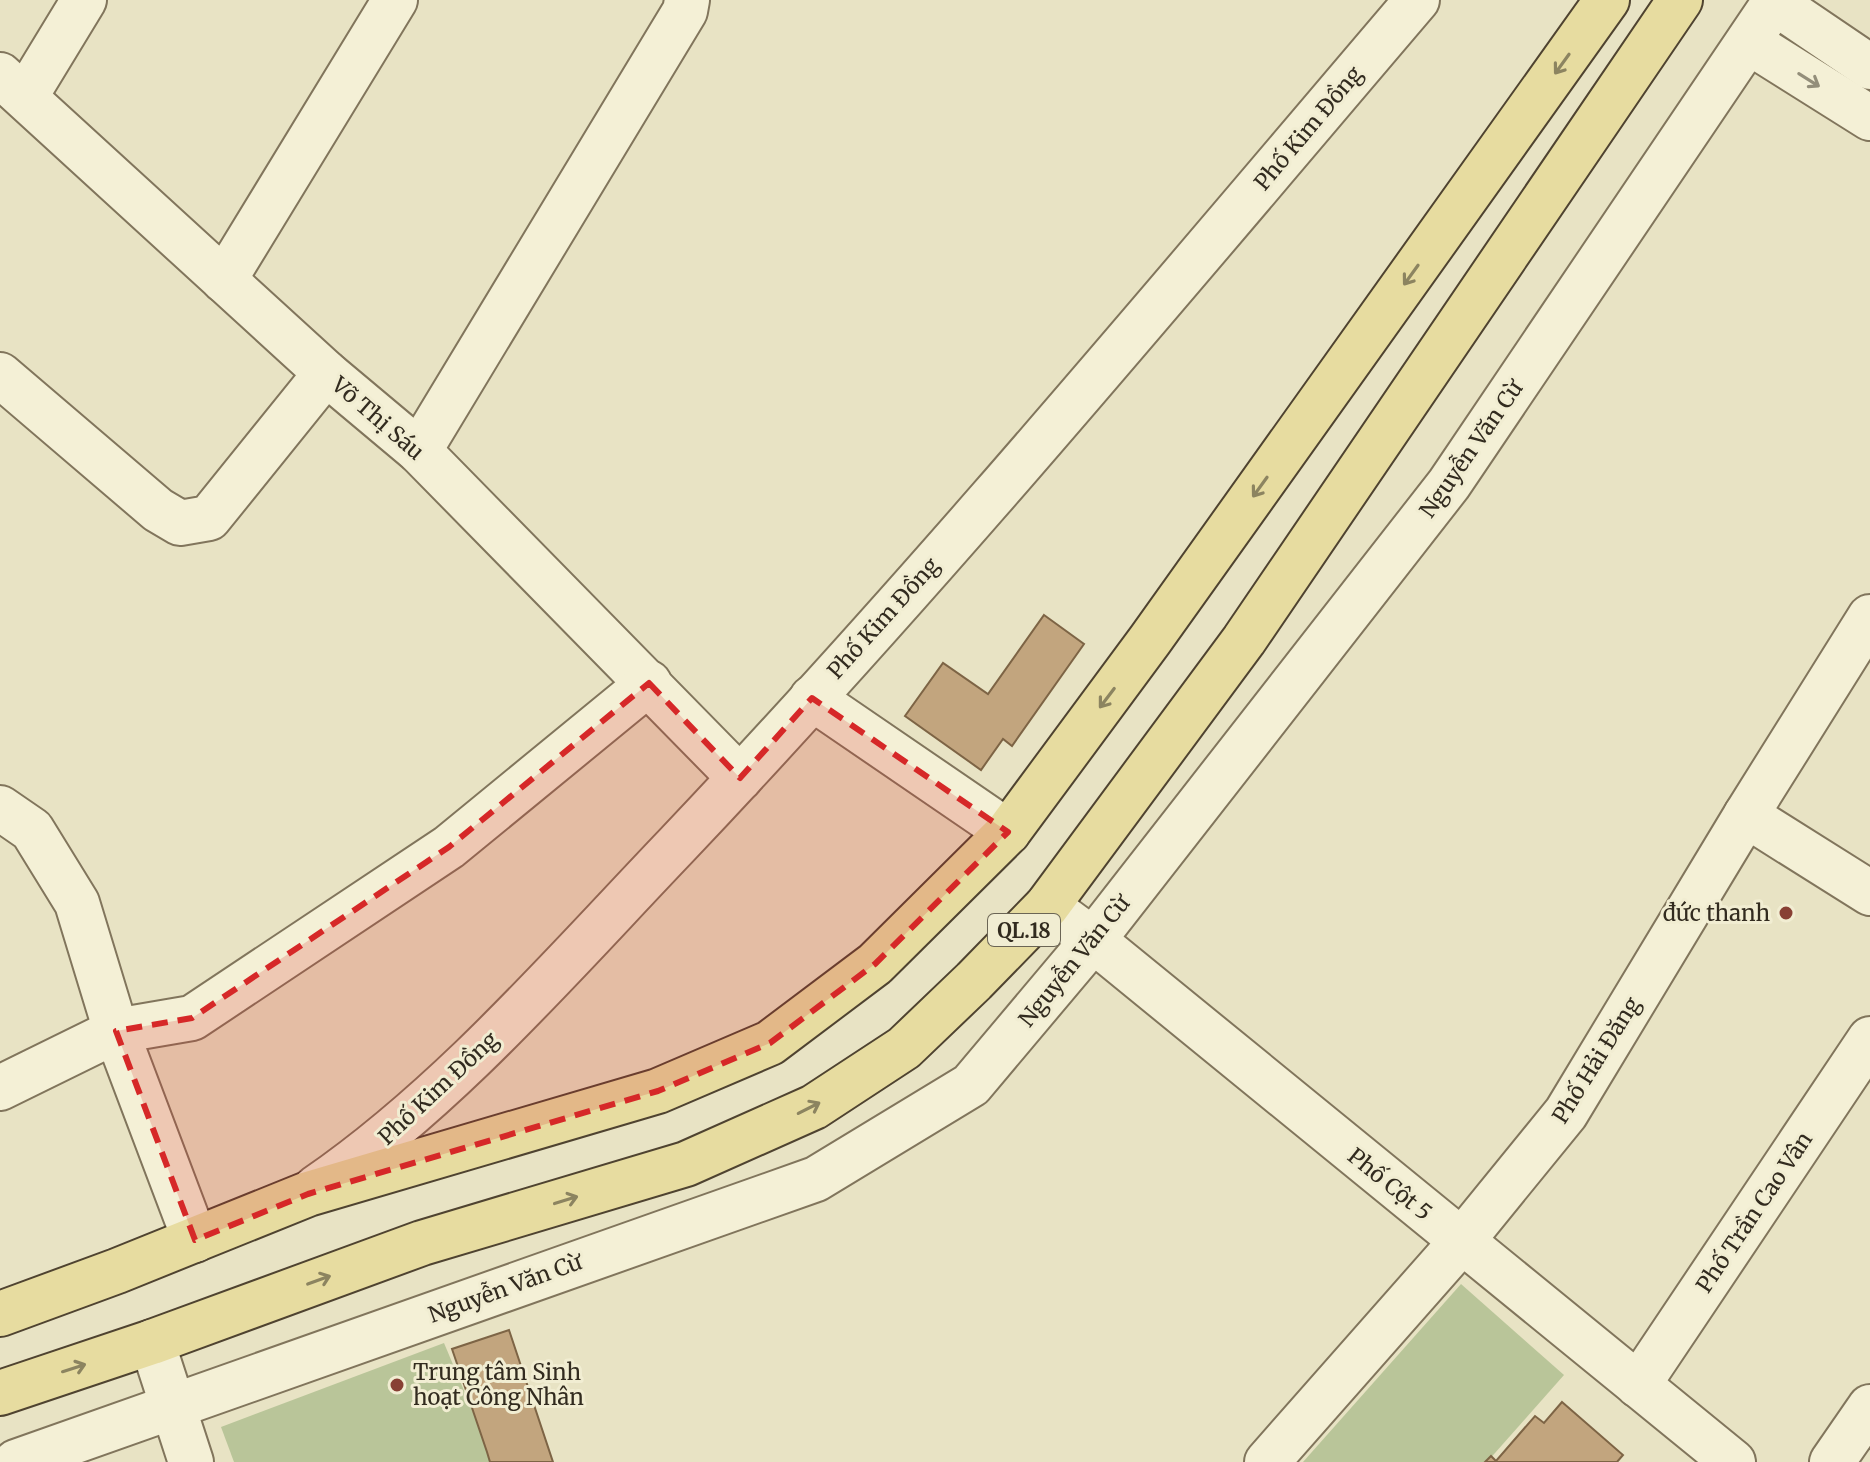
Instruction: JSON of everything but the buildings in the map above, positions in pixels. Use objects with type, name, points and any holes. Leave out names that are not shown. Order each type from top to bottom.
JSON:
[{"type":"main road","points":[[0,1314],[308,1194],[658,1091],[770,1043],[875,964],[1008,832],[1150,640],[1607,0]]},
{"type":"main road","name":"QL.18","points":[[0,1393],[152,1342],[422,1243],[686,1164],[814,1107],[904,1048],[1047,906],[1244,640],[1680,0]]},
{"type":"street","points":[[12,86],[84,0]]},
{"type":"street","points":[[224,280],[395,0]]},
{"type":"street","points":[[419,451],[685,11],[687,0]]},
{"type":"street","name":"Phố Kim Đồng","points":[[308,1194],[367,1153],[503,1027],[740,778],[1078,398],[1417,0]]},
{"type":"street","points":[[1775,1],[1870,67]]},
{"type":"street","name":"Nguyễn Văn Cừ","points":[[16,1462],[816,1179],[971,1085],[1093,940],[1449,484],[1775,1]]},
{"type":"street","points":[[1749,42],[1870,118]]},
{"type":"street","name":"Võ Thị Sáu","points":[[12,86],[326,373],[419,451],[740,778]]},
{"type":"street","points":[[0,375],[158,510],[180,523],[209,518],[326,373]]},
{"type":"street","name":"Phố Hải Đăng","points":[[1267,1462],[1461,1242],[1566,1113],[1870,617]]},
{"type":"street","points":[[0,1088],[116,1031],[192,1018],[449,847],[649,683]]},
{"type":"street","points":[[812,698],[1008,832]]},
{"type":"street","points":[[0,808],[32,830],[77,903],[116,1031],[195,1240]]},
{"type":"street","points":[[1746,815],[1870,893]]},
{"type":"street","name":"Phố Cột 5","points":[[1047,906],[1093,940],[1733,1462]]},
{"type":"street","name":"Phố Trần Cao Vân","points":[[1638,1385],[1870,1039]]},
{"type":"street","points":[[152,1342],[191,1462]]},
{"type":"street","points":[[1832,1462],[1870,1407]]},
{"type":"highlighted area","points":[[649,683],[740,778],[812,698],[1008,832],[875,964],[770,1043],[658,1091],[308,1194],[195,1240],[116,1031],[192,1018],[449,847]]},
{"type":"green space","points":[[1461,1284],[1564,1375],[1487,1462],[1303,1462]]},
{"type":"green space","name":"Trung tâm Sinh hoạt Công Nhân","points":[[444,1343],[494,1462],[234,1462],[221,1427]]},
{"type":"place","name":"đức thanh","points":[[1786,913]]},
{"type":"place","name":"Trung tâm Sinh hoạt Công Nhân","points":[[397,1385]]}]
